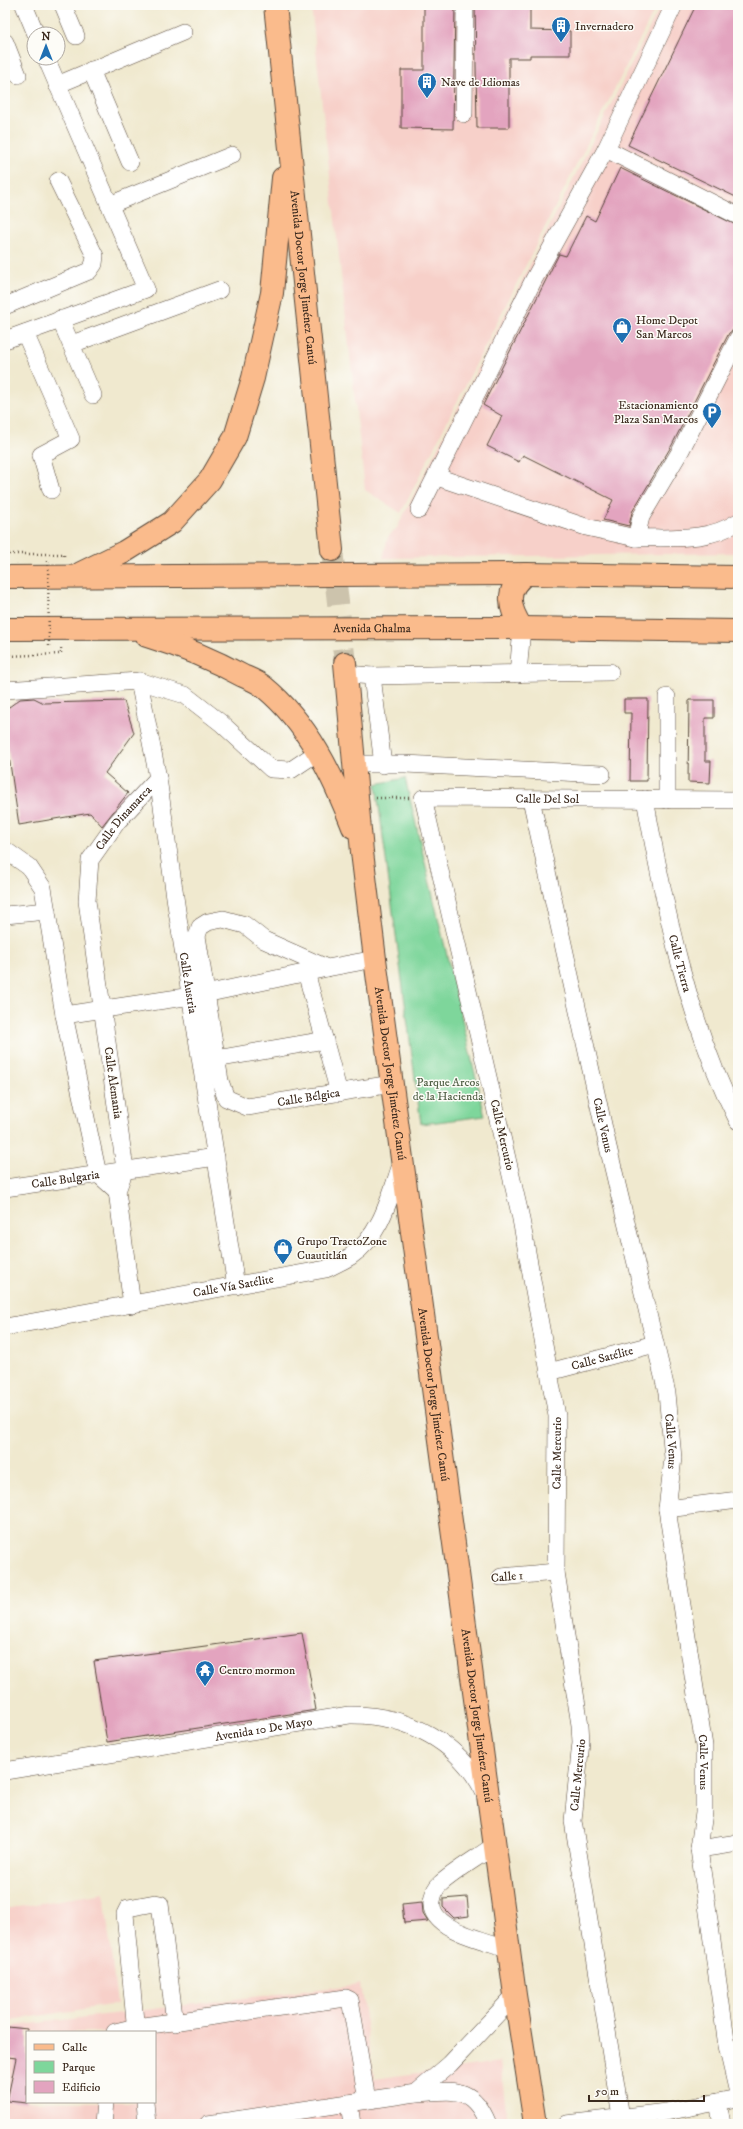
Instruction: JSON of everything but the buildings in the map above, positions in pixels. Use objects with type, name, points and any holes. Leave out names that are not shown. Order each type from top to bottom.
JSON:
[{"type":"main road","name":"Avenida Doctor Jorge Jiménez Cantú","points":[[275,5],[332,550]]},
{"type":"main road","points":[[5,577],[69,568],[124,552],[172,522],[210,480],[235,437],[253,378],[272,293],[288,129]]},
{"type":"main road","points":[[69,568],[738,577]]},
{"type":"main road","points":[[522,628],[513,616],[512,595],[516,583],[526,574]]},
{"type":"main road","name":"Avenida Chalma","points":[[9,639],[129,630],[522,628],[738,631]]},
{"type":"main road","points":[[129,630],[199,655],[263,686],[299,724],[318,752],[335,783],[362,852]]},
{"type":"main road","name":"Avenida Doctor Jorge Jiménez Cantú","points":[[345,669],[362,852],[375,959],[488,1803],[535,2124]]},
{"type":"street","points":[[24,5],[33,26]]},
{"type":"street","points":[[63,5],[76,36]]},
{"type":"street","points":[[464,114],[465,5]]},
{"type":"street","points":[[419,510],[437,477],[534,280],[606,149],[674,5]]},
{"type":"street","points":[[57,85],[183,32]]},
{"type":"street","points":[[5,42],[18,75]]},
{"type":"street","points":[[5,340],[146,289],[49,66]]},
{"type":"street","points":[[91,70],[130,162]]},
{"type":"street","points":[[606,149],[738,216]]},
{"type":"street","points":[[109,205],[232,155]]},
{"type":"street","points":[[5,306],[89,270],[94,264],[94,256],[58,181]]},
{"type":"street","points":[[72,344],[220,290]]},
{"type":"street","points":[[60,319],[93,395]]},
{"type":"street","points":[[25,332],[71,439],[41,455],[51,490]]},
{"type":"street","points":[[636,538],[642,517],[681,450],[738,338]]},
{"type":"street","points":[[437,477],[586,528],[636,538],[696,537],[719,533],[738,522]]},
{"type":"street","points":[[707,576],[738,568]]},
{"type":"street","points":[[518,674],[522,628]]},
{"type":"street","points":[[345,669],[372,676],[610,672]]},
{"type":"street","points":[[372,676],[383,764]]},
{"type":"street","points":[[5,690],[138,681],[185,695],[221,723],[272,769],[291,770],[318,752]]},
{"type":"street","name":"Calle Austria","points":[[138,681],[158,778],[198,995],[216,1157],[236,1286]]},
{"type":"street","points":[[667,697],[667,800]]},
{"type":"street","points":[[354,764],[602,774]]},
{"type":"street","name":"Calle Dinamarca","points":[[90,860],[117,822],[158,778]]},
{"type":"street","name":"Calle Del Sol","points":[[423,798],[738,800]]},
{"type":"street","name":"Calle Mercurio","points":[[423,798],[520,1214],[557,1416],[556,1572],[580,1725],[581,1742],[573,1821],[621,2117]]},
{"type":"street","name":"Calle Venus","points":[[531,799],[605,1132],[667,1393],[673,1458],[667,1509],[704,1746],[704,1812],[698,1849],[727,2046],[738,2093]]},
{"type":"street","name":"Calle Tierra","points":[[645,800],[664,901],[696,1021],[738,1121]]},
{"type":"street","points":[[5,850],[29,867],[43,888],[64,1015],[98,1174],[116,1191]]},
{"type":"street","name":"Calle Alemania","points":[[90,860],[87,901],[125,1169]]},
{"type":"street","points":[[5,915],[47,911]]},
{"type":"street","points":[[325,1040],[216,1059],[198,995],[197,936],[200,927],[208,922],[223,919],[245,925],[264,940],[327,968]]},
{"type":"street","points":[[64,1015],[102,1008],[198,995],[375,959]]},
{"type":"street","points":[[306,972],[339,1093]]},
{"type":"street","name":"Calle Bélgica","points":[[216,1059],[220,1081],[226,1098],[247,1107],[392,1084]]},
{"type":"street","name":"Calle Bulgaria","points":[[5,1188],[125,1169],[216,1157]]},
{"type":"street","name":"Calle Vía Satélite","points":[[5,1327],[326,1269],[352,1255],[370,1238],[382,1218],[402,1162]]},
{"type":"street","points":[[125,1169],[116,1191],[132,1305]]},
{"type":"street","name":"Calle Satélite","points":[[549,1372],[655,1344]]},
{"type":"street","points":[[667,1509],[738,1500]]},
{"type":"street","name":"Calle 1","points":[[501,1577],[556,1572]]},
{"type":"street","name":"Avenida 10 De Mayo","points":[[5,1771],[349,1715],[365,1715],[403,1722],[439,1740],[463,1762],[473,1774],[488,1803]]},
{"type":"street","points":[[698,1849],[738,1843]]},
{"type":"street","points":[[495,1845],[439,1885],[433,1896],[432,1905],[435,1916],[449,1928],[510,1949]]},
{"type":"street","points":[[136,2030],[125,1910],[128,1908],[155,1903],[160,1904],[161,1909],[175,2023]]},
{"type":"street","points":[[416,2093],[450,2064],[515,1995]]},
{"type":"street","points":[[126,2031],[346,1998],[350,2000],[352,2005],[367,2100]]},
{"type":"street","points":[[208,2124],[416,2093],[447,2091],[467,2094],[482,2109],[488,2124]]},
{"type":"street","points":[[567,2124],[621,2117],[666,2118],[718,2102],[738,2098]]},
{"type":"street","points":[[718,2102],[722,2124]]},
{"type":"street","points":[[103,2124],[105,2103]]},
{"type":"street","points":[[145,2103],[147,2124]]},
{"type":"street","points":[[349,2103],[352,2124]]},
{"type":"path","points":[[5,554],[64,554],[69,568]]},
{"type":"path","points":[[42,647],[49,646],[48,561],[56,561]]},
{"type":"path","points":[[9,639],[6,649],[6,656],[61,654]]},
{"type":"path","points":[[358,799],[423,798]]},
{"type":"shaded area","points":[[311,5],[657,5],[401,513],[365,490]]},
{"type":"shaded area","points":[[661,5],[738,5],[738,553],[383,558],[388,537],[397,528]]},
{"type":"shaded area","points":[[104,1893],[117,2004],[5,2021],[5,1936],[8,1935],[5,1909]]},
{"type":"shaded area","points":[[360,1984],[374,2079],[500,2062],[508,2124],[5,2124],[5,2027]]},
{"type":"green space","name":"Parque Arcos de la Hacienda","points":[[405,778],[485,1116],[421,1124],[376,784]]},
{"type":"tunnel","points":[[332,550],[345,663]]},
{"type":"place","name":"Invernadero","points":[[561,43]]},
{"type":"place","name":"Nave de Idiomas","points":[[427,99]]},
{"type":"place","name":"Home Depot San Marcos","points":[[622,344]]},
{"type":"place","name":"Estacionamiento Plaza San Marcos","points":[[712,429]]},
{"type":"place","name":"Grupo TractoZone Cuautitlán","points":[[283,1265]]},
{"type":"place","name":"Centro mormon","points":[[205,1687]]}]
